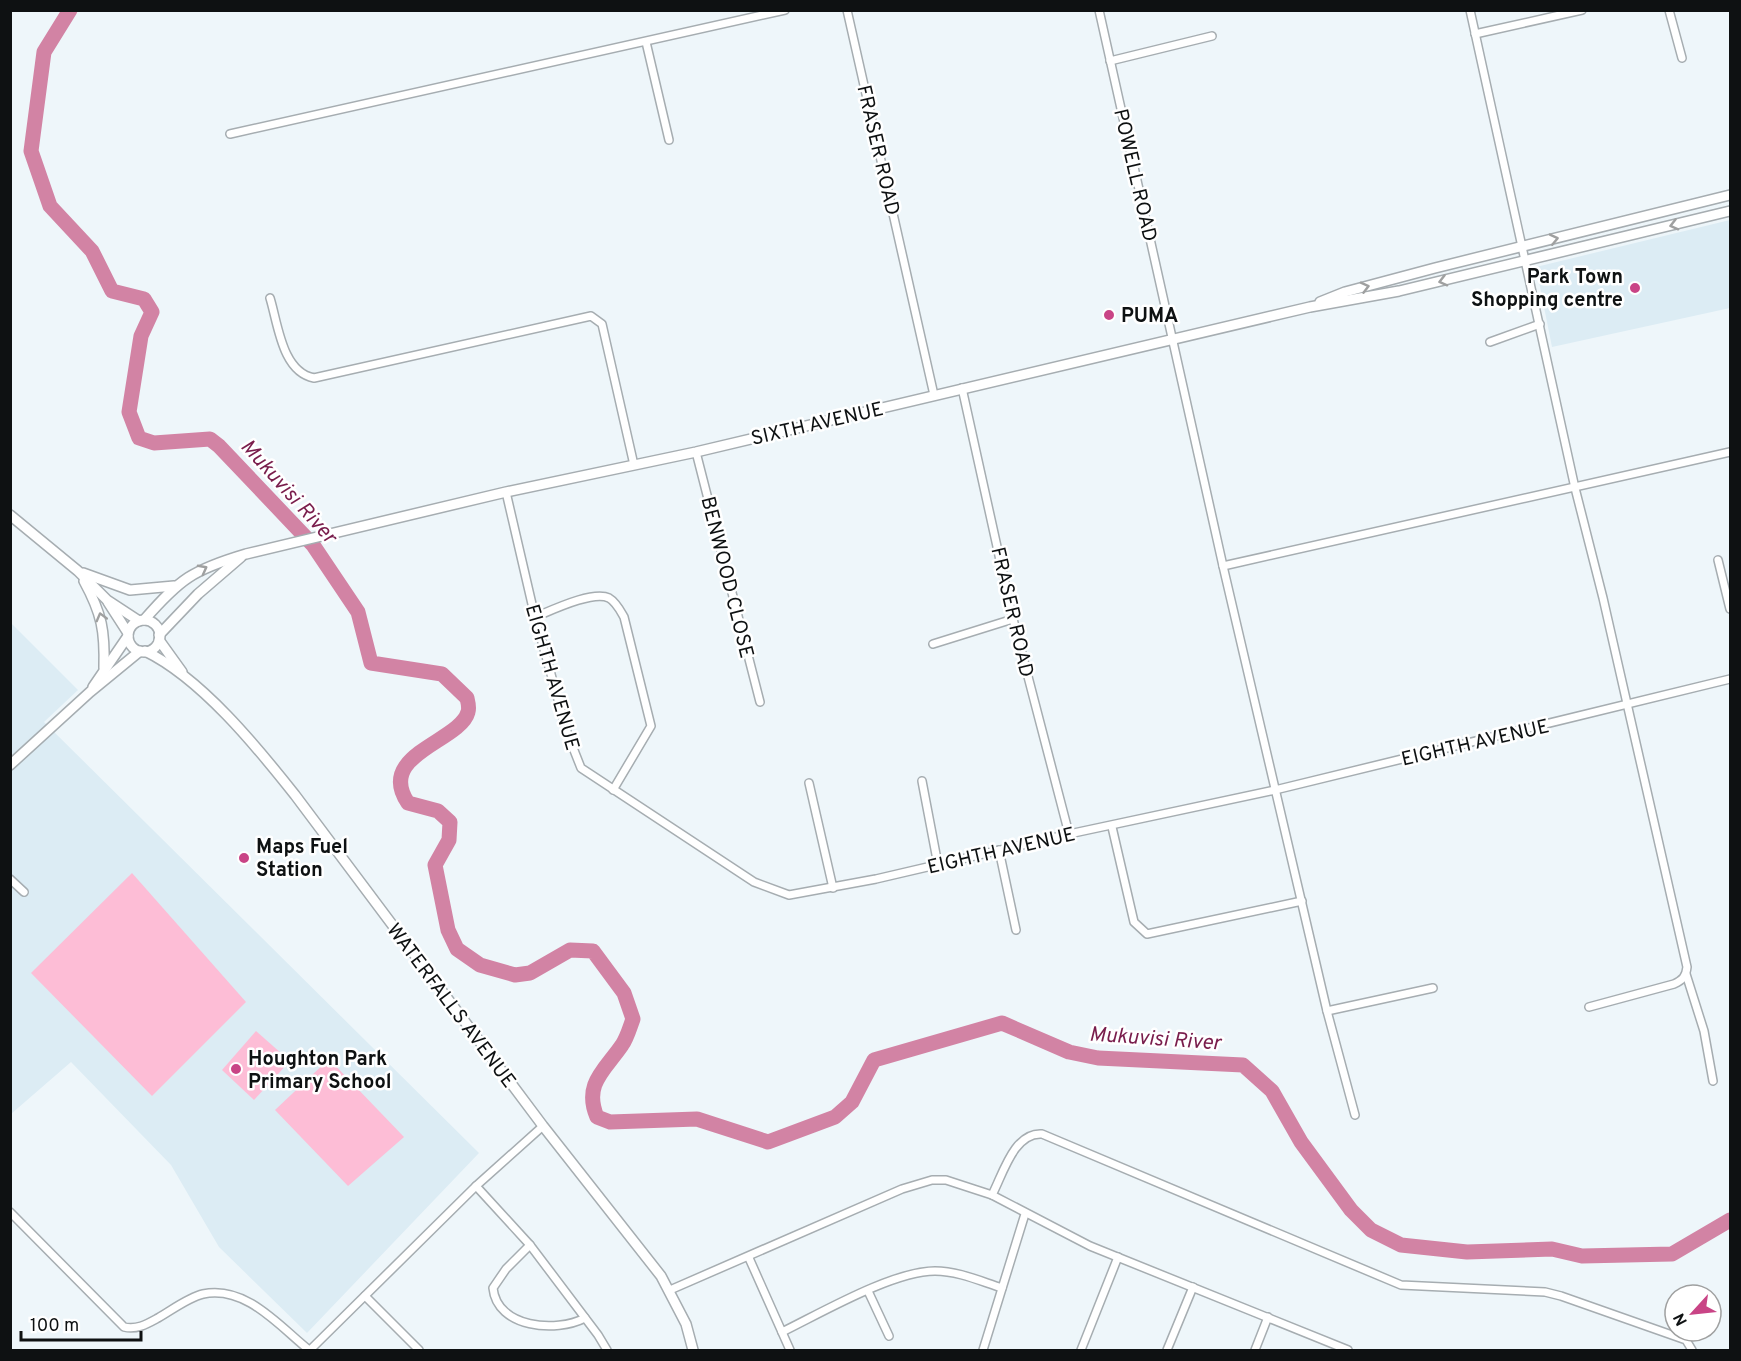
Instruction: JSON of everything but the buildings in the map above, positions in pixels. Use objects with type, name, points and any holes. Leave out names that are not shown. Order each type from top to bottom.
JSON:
[{"type":"street","points":[[230,134],[785,10]]},
{"type":"street","name":"FRASER ROAD","points":[[847,10],[934,395]]},
{"type":"street","name":"POWELL ROAD","points":[[1099,10],[1223,566],[1328,1011],[1355,1115]]},
{"type":"street","points":[[1470,10],[1575,488],[1627,705],[1686,974],[1704,1031],[1713,1081]]},
{"type":"street","points":[[1475,34],[1582,10]]},
{"type":"street","points":[[1669,10],[1682,58]]},
{"type":"street","points":[[1110,61],[1212,36]]},
{"type":"street","points":[[646,42],[669,140]]},
{"type":"street","points":[[1310,307],[1345,292],[1731,195]]},
{"type":"street","points":[[1310,307],[1399,291],[1731,211]]},
{"type":"street","points":[[270,298],[290,364],[299,373],[314,378],[586,316],[595,318],[602,324],[634,465]]},
{"type":"street","name":"SIXTH AVENUE","points":[[175,585],[212,564],[324,534],[506,492],[696,452],[1310,307]]},
{"type":"street","points":[[1490,342],[1540,324]]},
{"type":"street","name":"FRASER ROAD","points":[[962,388],[1013,619],[1069,834]]},
{"type":"street","name":"BENWOOD CLOSE","points":[[696,452],[760,702]]},
{"type":"street","points":[[1223,566],[1731,452]]},
{"type":"street","name":"EIGHTH AVENUE","points":[[506,492],[535,617],[576,759],[584,771],[754,882],[795,896],[1275,790],[1731,679]]},
{"type":"street","points":[[10,515],[78,571],[107,600],[128,634],[131,646],[143,651]]},
{"type":"street","points":[[10,765],[90,692],[143,651],[154,648],[159,638],[198,594],[246,554]]},
{"type":"street","points":[[1718,560],[1731,609]]},
{"type":"street","points":[[78,571],[108,584],[130,590],[175,585]]},
{"type":"street","points":[[78,571],[101,614],[105,640],[104,668]]},
{"type":"street","points":[[90,692],[128,634],[130,627],[141,620],[175,585]]},
{"type":"street","points":[[535,617],[568,603],[603,597],[616,604],[624,616],[651,726],[613,790]]},
{"type":"street","points":[[107,600],[141,620],[153,623],[159,638]]},
{"type":"street","points":[[933,644],[1013,619]]},
{"type":"street","name":"WATERFALLS AVENUE","points":[[159,638],[185,677],[275,769],[543,1126],[670,1290],[686,1324],[693,1350]]},
{"type":"street","name":"WATERFALLS AVENUE","points":[[143,651],[185,677]]},
{"type":"street","points":[[922,781],[938,865]]},
{"type":"street","points":[[809,783],[833,888]]},
{"type":"street","points":[[1112,826],[1134,922],[1147,933],[1302,901]]},
{"type":"street","points":[[999,850],[1016,930]]},
{"type":"street","points":[[10,879],[24,892]]},
{"type":"street","points":[[1589,1007],[1649,993],[1681,981],[1686,974]]},
{"type":"street","points":[[1328,1011],[1433,988]]},
{"type":"street","points":[[10,1212],[124,1327],[133,1329],[145,1325],[202,1294],[231,1293],[250,1302],[310,1350],[476,1186],[543,1126]]},
{"type":"street","points":[[993,1195],[1018,1144],[1028,1135],[1042,1134],[1401,1285],[1545,1292],[1686,1340],[1692,1350]]},
{"type":"street","points":[[670,1290],[917,1183],[945,1180],[993,1195],[1079,1242],[1347,1350]]},
{"type":"street","points":[[476,1186],[530,1245],[607,1350]]},
{"type":"street","points":[[983,1350],[1025,1214]]},
{"type":"street","points":[[530,1245],[506,1269],[493,1288],[497,1306],[512,1318],[543,1325],[572,1325],[585,1318]]},
{"type":"street","points":[[1082,1350],[1118,1257]]},
{"type":"street","points":[[748,1258],[790,1350]]},
{"type":"street","points":[[782,1332],[868,1291],[908,1276],[936,1271],[950,1272],[1002,1288]]},
{"type":"street","points":[[1167,1350],[1193,1287]]},
{"type":"street","points":[[868,1291],[888,1336]]},
{"type":"street","points":[[365,1296],[419,1350]]},
{"type":"street","points":[[1255,1350],[1268,1317]]},
{"type":"shaded area","name":"Park Town Shopping centre","points":[[1730,220],[1730,308],[1552,347],[1536,267]]},
{"type":"shaded area","name":"Houghton Park Primary School","points":[[10,622],[78,690],[44,722],[479,1153],[307,1333],[219,1247],[171,1165],[71,1062],[11,1114]]},
{"type":"shaded area","points":[[132,873],[246,1002],[152,1096],[31,973]]},
{"type":"shaded area","points":[[256,1031],[290,1061],[254,1100],[222,1070]]},
{"type":"shaded area","points":[[329,1059],[404,1137],[348,1186],[275,1110]]},
{"type":"waterway","name":"Mukuvisi River","points":[[70,10],[44,52],[31,151],[50,206],[92,251],[112,291],[144,299],[152,312],[141,336],[129,412],[139,438],[154,443],[210,439],[219,446],[313,545],[358,612],[371,663],[442,674],[467,698],[468,711],[462,723],[410,761],[402,772],[401,786],[408,803],[438,811],[450,822],[449,840],[435,865],[448,930],[457,949],[480,965],[515,975],[530,973],[570,950],[593,951],[624,993],[633,1019],[624,1042],[594,1086],[593,1105],[597,1117],[610,1122],[697,1119],[768,1142],[835,1117],[852,1102],[874,1060],[1002,1023],[1069,1052],[1098,1058],[1243,1065],[1272,1091],[1301,1142],[1351,1210],[1371,1230],[1401,1245],[1467,1252],[1552,1249],[1582,1256],[1672,1254],[1730,1220]]},
{"type":"place","name":"Park Town Shopping centre","points":[[1635,288]]},
{"type":"place","name":"PUMA","points":[[1109,315]]},
{"type":"place","name":"Maps Fuel Station","points":[[244,858]]},
{"type":"place","name":"Houghton Park Primary School","points":[[236,1069]]}]
